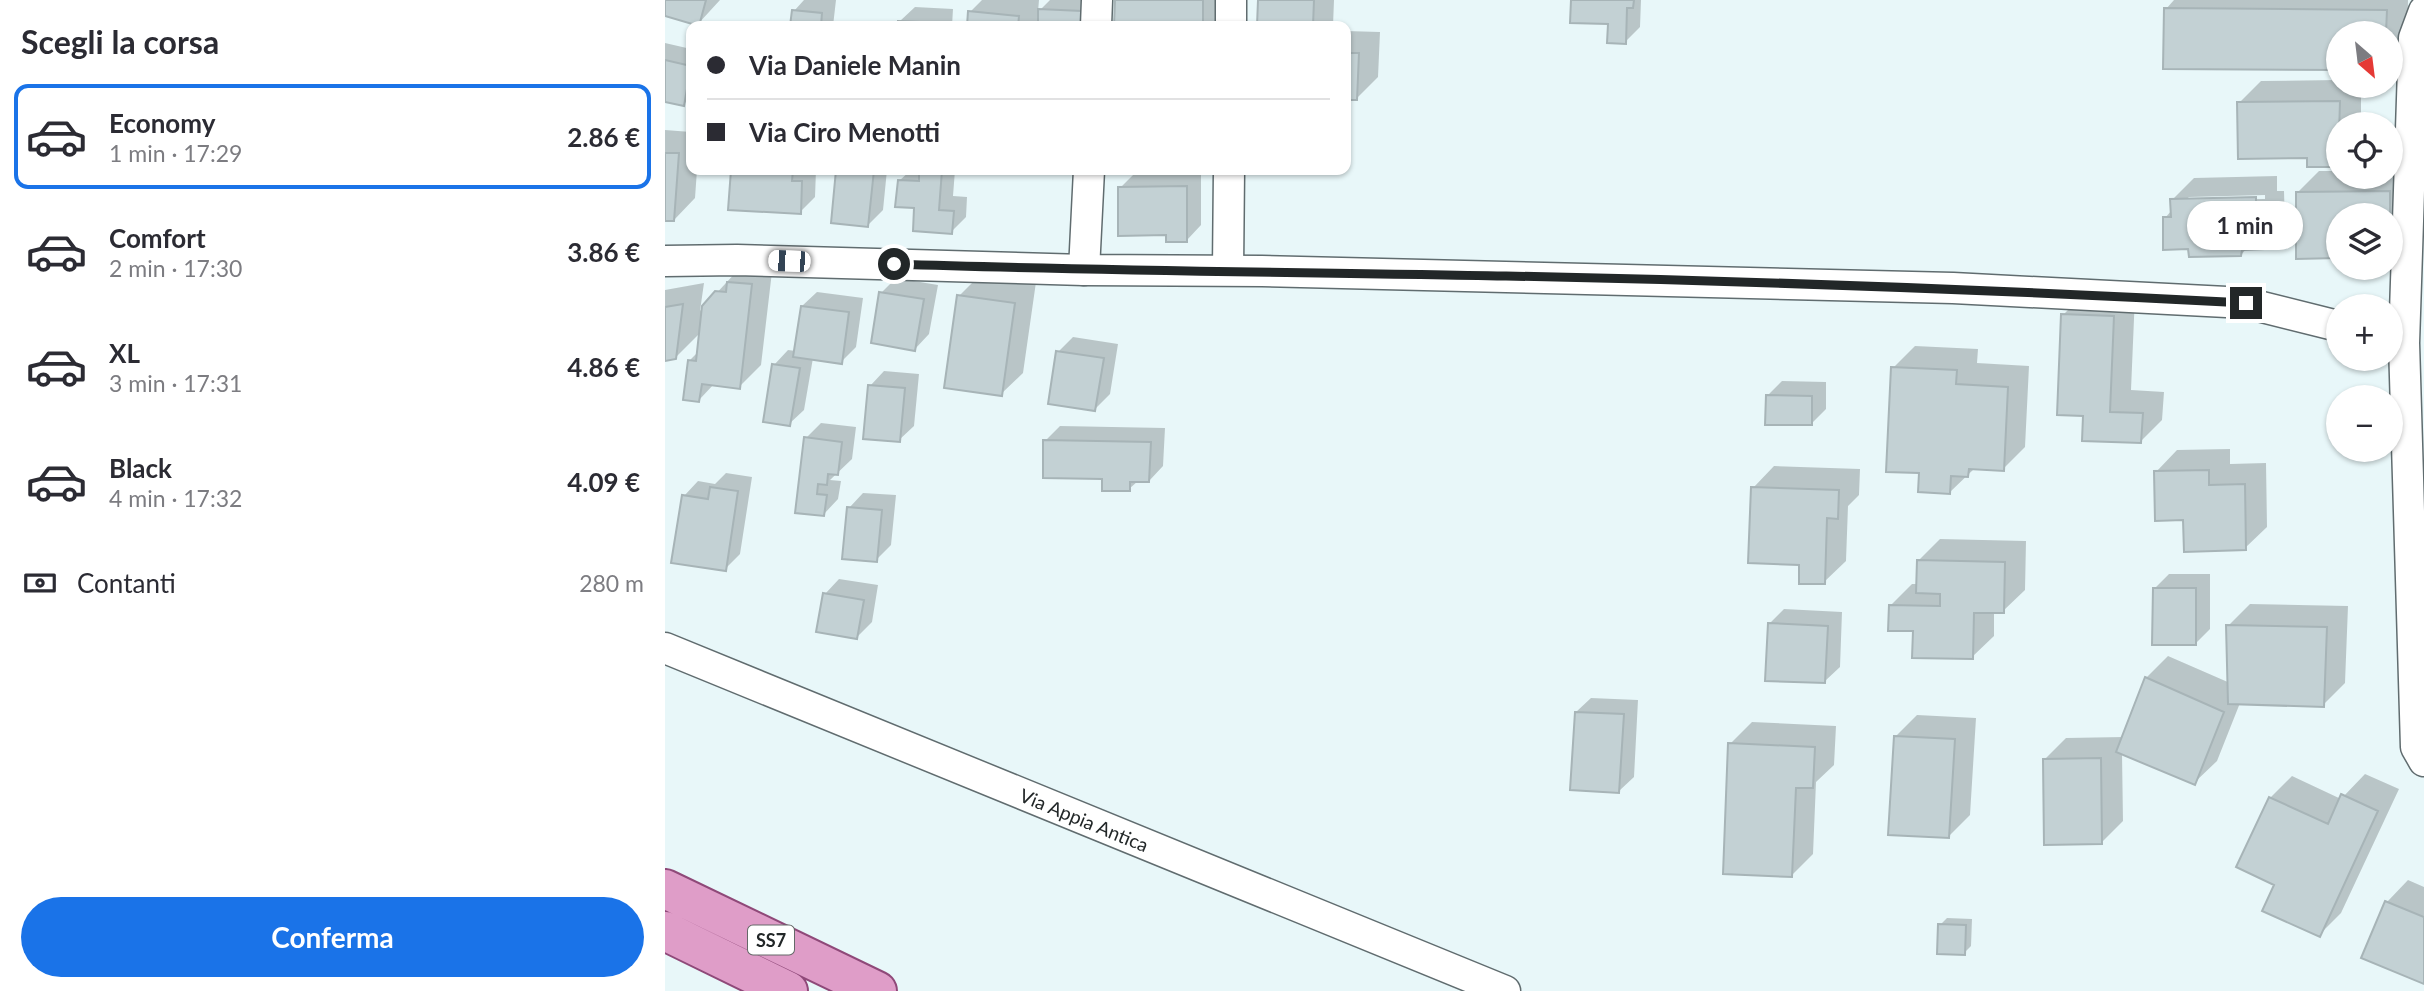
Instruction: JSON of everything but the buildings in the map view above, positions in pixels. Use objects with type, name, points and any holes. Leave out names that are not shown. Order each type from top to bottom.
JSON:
[{"type":"main road","name":"SS7","points":[[665,889],[877,991]]},
{"type":"main road","name":"SS7","points":[[665,931],[788,991]]},
{"type":"street","points":[[1096,21],[1097,0]]},
{"type":"street","points":[[1231,0],[1231,21]]},
{"type":"street","points":[[2424,11],[2414,38],[2406,345],[2416,747],[2424,761]]},
{"type":"street","points":[[1084,270],[1089,175]]},
{"type":"street","points":[[1228,270],[1229,175]]},
{"type":"street","points":[[665,261],[737,260],[1084,270],[1228,270],[1953,288],[2246,303],[2326,323]]},
{"type":"street","name":"Via Appia Antica","points":[[665,648],[1505,991]]},
{"type":"route","points":[[894,264],[1953,288],[2246,303]]}]
